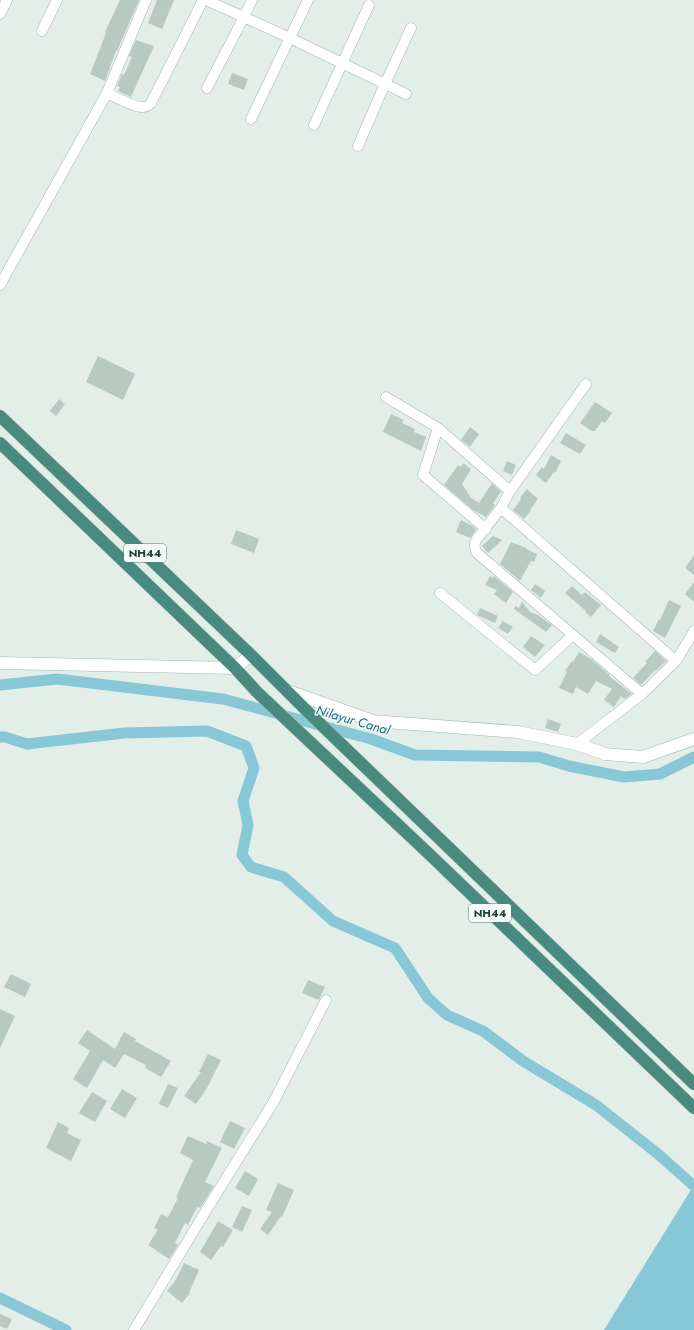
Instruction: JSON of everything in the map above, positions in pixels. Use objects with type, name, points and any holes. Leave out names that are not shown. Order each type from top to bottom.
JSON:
[{"type":"highway","name":"NH44","points":[[0,416],[251,655],[342,745],[694,1084]]},
{"type":"highway","name":"NH44","points":[[0,443],[235,668],[257,692],[694,1108]]},
{"type":"street","points":[[0,14],[6,0]]},
{"type":"street","points":[[42,31],[57,0]]},
{"type":"street","points":[[0,286],[106,93],[146,0]]},
{"type":"street","points":[[106,93],[136,106],[143,108],[148,106],[151,103],[203,0]]},
{"type":"street","points":[[206,0],[290,38],[406,94]]},
{"type":"street","points":[[207,88],[252,0]]},
{"type":"street","points":[[251,119],[308,0]]},
{"type":"street","points":[[314,125],[369,5]]},
{"type":"street","points":[[358,146],[411,28]]},
{"type":"street","points":[[586,384],[510,491],[501,508],[475,544],[475,549],[477,553],[642,694]]},
{"type":"street","points":[[386,397],[438,428],[510,491]]},
{"type":"street","points":[[438,428],[423,475],[486,529]]},
{"type":"street","points":[[501,508],[676,661]]},
{"type":"street","points":[[440,593],[535,670],[572,635]]},
{"type":"street","points":[[577,744],[642,694],[676,661],[694,631]]},
{"type":"street","points":[[0,663],[235,668],[251,655]]},
{"type":"street","points":[[288,691],[373,721],[518,732],[577,744],[605,754],[643,757],[694,739]]},
{"type":"street","points":[[136,1329],[207,1209],[273,1103],[326,1000]]},
{"type":"water","points":[[694,1185],[694,1330],[604,1330]]},
{"type":"building","points":[[120,0],[139,0],[116,51],[105,81],[90,74],[106,33],[105,32]]},
{"type":"building","points":[[157,0],[174,0],[162,29],[148,23]]},
{"type":"building","points":[[136,40],[154,46],[131,97],[118,91],[120,87],[117,86],[132,57],[129,56]]},
{"type":"building","points":[[232,73],[248,79],[244,90],[228,84]]},
{"type":"building","points":[[98,356],[135,374],[123,400],[86,382]]},
{"type":"building","points":[[59,399],[65,404],[56,416],[50,411]]},
{"type":"building","points":[[595,402],[612,413],[605,423],[602,421],[595,431],[592,431],[580,423]]},
{"type":"building","points":[[391,414],[404,420],[402,423],[415,429],[414,432],[426,437],[421,451],[383,432]]},
{"type":"building","points":[[470,427],[479,434],[470,447],[461,440]]},
{"type":"building","points":[[566,433],[586,445],[580,454],[560,443]]},
{"type":"building","points":[[551,455],[561,461],[555,473],[554,472],[546,483],[536,475],[542,467],[544,469]]},
{"type":"building","points":[[507,461],[516,465],[512,475],[503,471]]},
{"type":"building","points":[[463,463],[471,469],[462,484],[471,498],[479,503],[492,483],[501,492],[493,503],[495,505],[486,517],[473,510],[444,485],[458,465],[461,467]]},
{"type":"building","points":[[527,489],[538,499],[524,519],[513,510]]},
{"type":"building","points":[[461,520],[476,529],[470,538],[456,532]]},
{"type":"building","points":[[236,530],[259,539],[254,553],[231,544]]},
{"type":"building","points":[[493,536],[502,540],[488,553],[482,546]]},
{"type":"building","points":[[511,542],[537,554],[534,562],[531,561],[520,581],[500,564]]},
{"type":"building","points":[[694,555],[694,575],[685,568]]},
{"type":"building","points":[[490,576],[493,578],[494,576],[513,592],[506,603],[494,594],[497,590],[485,585]]},
{"type":"building","points":[[694,582],[694,602],[685,594]]},
{"type":"building","points":[[535,584],[545,591],[541,598],[531,590]]},
{"type":"building","points":[[572,586],[582,595],[585,592],[601,605],[591,617],[565,593]]},
{"type":"building","points":[[669,600],[681,606],[665,638],[653,631]]},
{"type":"building","points":[[522,602],[530,612],[538,615],[552,625],[546,632],[514,609],[515,606],[519,608]]},
{"type":"building","points":[[480,608],[498,616],[495,623],[477,615]]},
{"type":"building","points":[[503,621],[513,627],[508,634],[498,628]]},
{"type":"building","points":[[600,634],[619,647],[615,653],[596,642]]},
{"type":"building","points":[[531,636],[545,645],[535,657],[523,647]]},
{"type":"building","points":[[655,651],[666,661],[641,685],[633,678],[647,663],[645,662]]},
{"type":"building","points":[[579,652],[591,659],[610,675],[609,676],[632,694],[625,699],[621,696],[614,707],[604,700],[612,689],[596,681],[588,694],[576,687],[573,694],[559,688],[567,672],[565,671]]},
{"type":"building","points":[[548,719],[561,724],[558,732],[545,728]]},
{"type":"building","points":[[11,974],[31,984],[25,997],[4,987]]},
{"type":"building","points":[[308,980],[325,987],[319,1000],[302,993]]},
{"type":"building","points":[[0,1009],[15,1016],[0,1048]]},
{"type":"building","points":[[87,1030],[115,1049],[124,1032],[136,1039],[135,1041],[171,1061],[161,1077],[145,1068],[146,1065],[124,1054],[115,1068],[103,1060],[87,1088],[73,1079],[90,1051],[78,1043]]},
{"type":"building","points":[[208,1054],[221,1060],[207,1088],[196,1104],[184,1096],[201,1072],[199,1072]]},
{"type":"building","points":[[168,1084],[178,1088],[168,1108],[159,1104]]},
{"type":"building","points":[[122,1089],[137,1098],[125,1118],[110,1109]]},
{"type":"building","points":[[92,1092],[107,1101],[95,1122],[79,1113]]},
{"type":"building","points":[[230,1121],[245,1128],[234,1149],[220,1142]]},
{"type":"building","points":[[58,1122],[69,1128],[67,1133],[81,1140],[71,1161],[46,1148]]},
{"type":"building","points":[[188,1136],[206,1144],[207,1141],[222,1148],[205,1182],[214,1186],[200,1208],[197,1207],[188,1225],[185,1223],[175,1243],[178,1245],[169,1259],[148,1245],[158,1230],[154,1228],[161,1214],[168,1217],[178,1198],[176,1197],[193,1160],[180,1153]]},
{"type":"building","points":[[245,1171],[258,1179],[249,1196],[235,1188]]},
{"type":"building","points":[[278,1183],[294,1190],[282,1217],[281,1216],[268,1235],[260,1229],[272,1212],[266,1210]]},
{"type":"building","points":[[242,1206],[252,1210],[242,1232],[232,1227]]},
{"type":"building","points":[[218,1221],[233,1230],[223,1247],[221,1246],[211,1260],[200,1252]]},
{"type":"building","points":[[184,1263],[199,1270],[190,1293],[182,1303],[167,1291],[175,1281]]},
{"type":"building","points":[[0,1314],[12,1319],[7,1329],[0,1326]]},
{"type":"waterway","name":"Nilayur Canal","points":[[0,685],[57,679],[223,699],[371,739],[415,755],[539,757],[569,766],[624,777],[660,774],[694,757]]},
{"type":"waterway","points":[[0,737],[5,737],[27,744],[124,733],[207,731],[246,746],[254,768],[243,801],[248,825],[242,855],[251,867],[284,877],[333,921],[395,948],[428,998],[447,1015],[483,1031],[523,1061],[596,1105],[658,1154],[694,1186]]},
{"type":"waterway","points":[[0,1298],[66,1330]]}]
